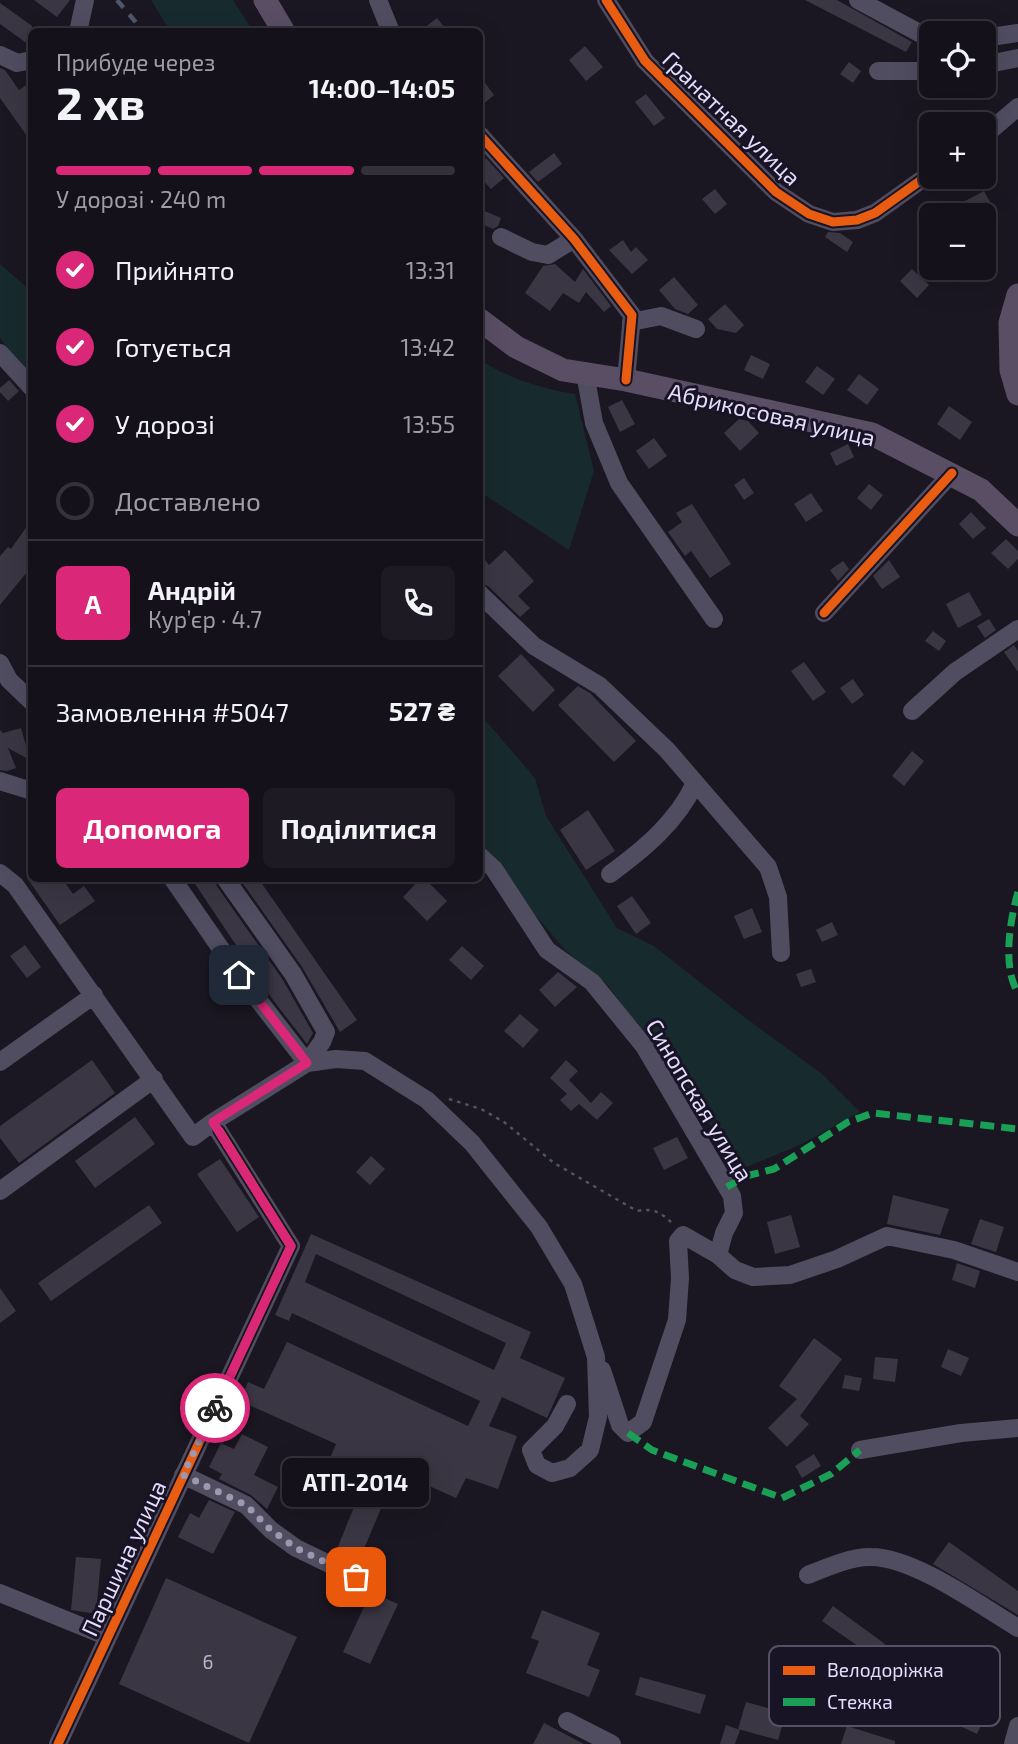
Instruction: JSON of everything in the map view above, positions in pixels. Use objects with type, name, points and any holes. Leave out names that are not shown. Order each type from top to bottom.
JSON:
[{"type":"main road","points":[[265,0],[282,28]]},
{"type":"main road","points":[[1018,295],[1010,323],[1012,370],[1018,394]]},
{"type":"main road","name":"Абрикосовая улица","points":[[483,322],[516,347],[563,370],[626,380],[872,434],[981,490],[1018,525]]},
{"type":"street","points":[[79,28],[85,0]]},
{"type":"street","points":[[378,0],[389,28]]},
{"type":"street","name":"Гранатная улица","points":[[606,0],[645,61],[776,192],[809,214],[833,222],[858,220],[875,213],[919,182]]},
{"type":"street","points":[[858,0],[919,33]]},
{"type":"street","points":[[996,36],[1018,33]]},
{"type":"street","points":[[0,55],[17,63],[28,61]]},
{"type":"street","points":[[996,63],[1018,58]]},
{"type":"street","points":[[878,71],[919,71]]},
{"type":"street","points":[[996,126],[1018,107]]},
{"type":"street","points":[[483,138],[573,239],[632,315],[626,380]]},
{"type":"street","points":[[501,237],[532,253],[548,255],[573,239]]},
{"type":"street","points":[[631,321],[661,317],[696,329]]},
{"type":"street","points":[[0,353],[28,384]]},
{"type":"street","points":[[585,373],[594,423],[619,483],[714,619]]},
{"type":"street","points":[[824,613],[952,473]]},
{"type":"street","points":[[483,597],[534,646],[600,686],[667,750],[768,867],[778,897],[780,953]]},
{"type":"street","points":[[912,711],[955,672],[1018,629]]},
{"type":"street","points":[[0,663],[9,680],[28,698]]},
{"type":"street","points":[[0,781],[28,790]]},
{"type":"street","points":[[610,874],[667,826],[686,802],[695,783]]},
{"type":"street","name":"Синопская улица","points":[[483,859],[494,869],[547,950],[592,982],[644,1046],[664,1077],[732,1196],[734,1213],[723,1233],[718,1255]]},
{"type":"street","points":[[0,873],[15,885],[193,1136],[216,1127],[307,1063],[326,1032],[293,974],[228,882]]},
{"type":"street","points":[[175,882],[239,975],[307,1063]]},
{"type":"street","points":[[0,1062],[94,995]]},
{"type":"street","points":[[307,1063],[336,1059],[365,1061],[430,1103],[472,1143],[539,1227],[573,1284],[620,1425],[628,1433],[643,1422],[677,1320],[680,1278],[678,1241],[682,1235],[718,1255],[735,1270],[754,1277],[790,1275],[837,1259],[887,1236],[954,1250],[1018,1272]]},
{"type":"street","points":[[0,1191],[154,1079]]},
{"type":"street","name":"Паршина улица","points":[[58,1744],[291,1246],[216,1127]]},
{"type":"street","points":[[567,1404],[555,1426],[531,1450],[537,1465],[552,1473],[570,1468],[590,1450],[598,1417],[596,1357]]},
{"type":"street","points":[[860,1450],[961,1433],[1018,1428]]},
{"type":"street","points":[[183,1475],[246,1505],[271,1530],[296,1548],[356,1577]]},
{"type":"street","points":[[808,1575],[870,1557],[900,1563],[942,1582],[1018,1628]]},
{"type":"street","points":[[0,1593],[108,1637]]},
{"type":"street","points":[[567,1721],[612,1744]]},
{"type":"street","points":[[1013,1744],[1018,1726]]},
{"type":"path","points":[[430,1103],[437,1096],[443,1096],[481,1109],[504,1122],[554,1163],[637,1211],[650,1208],[662,1214],[682,1235]]},
{"type":"green space","points":[[151,0],[233,0],[251,28],[168,28]]},
{"type":"green space","points":[[0,264],[28,288],[28,375],[0,338]]},
{"type":"green space","points":[[483,361],[525,382],[575,394],[594,471],[569,550],[483,494]]},
{"type":"green space","points":[[483,717],[535,778],[546,816],[617,928],[654,946],[822,1074],[860,1112],[802,1144],[742,1169],[606,983],[566,951],[483,854]]},
{"type":"building","points":[[34,0],[70,0],[57,17]]},
{"type":"building","points":[[805,0],[837,0],[912,42],[906,52]]},
{"type":"building","points":[[0,3],[32,26],[28,28],[28,44],[0,24]]},
{"type":"building","points":[[437,18],[445,28],[424,28]]},
{"type":"building","points":[[585,46],[603,67],[586,81],[569,60]]},
{"type":"building","points":[[849,62],[861,71],[853,83],[840,74]]},
{"type":"building","points":[[0,68],[5,70],[19,90],[28,84],[28,137],[0,98]]},
{"type":"building","points":[[483,80],[494,95],[483,104]]},
{"type":"building","points":[[646,94],[665,118],[654,126],[635,102]]},
{"type":"building","points":[[554,153],[562,164],[538,182],[529,172]]},
{"type":"building","points":[[486,158],[504,178],[491,189],[483,180],[483,161]]},
{"type":"building","points":[[715,189],[727,204],[715,214],[702,199]]},
{"type":"building","points":[[984,191],[990,202],[963,203]]},
{"type":"building","points":[[483,210],[501,218],[498,226],[493,229],[483,224]]},
{"type":"building","points":[[828,232],[840,233],[853,242],[847,252],[825,237]]},
{"type":"building","points":[[623,240],[631,252],[636,247],[648,260],[632,274],[609,250]]},
{"type":"building","points":[[555,264],[575,282],[583,269],[611,306],[604,312],[586,292],[579,303],[563,293],[550,311],[525,293],[543,266]]},
{"type":"building","points":[[912,269],[919,276],[919,280],[929,285],[917,298],[900,281]]},
{"type":"building","points":[[674,277],[698,305],[688,314],[675,309],[659,290]]},
{"type":"building","points":[[725,304],[744,325],[736,333],[717,329],[708,319]]},
{"type":"building","points":[[751,355],[770,364],[763,379],[744,370]]},
{"type":"building","points":[[817,366],[835,379],[823,395],[805,382]]},
{"type":"building","points":[[859,374],[879,389],[867,405],[847,390]]},
{"type":"building","points":[[9,380],[19,391],[8,401],[0,388]]},
{"type":"building","points":[[622,400],[635,424],[620,432],[608,407]]},
{"type":"building","points":[[949,406],[972,422],[960,440],[937,424]]},
{"type":"building","points":[[739,419],[748,421],[759,433],[740,451],[724,433]]},
{"type":"building","points":[[654,438],[667,456],[649,469],[636,451]]},
{"type":"building","points":[[848,444],[854,457],[836,466],[830,453]]},
{"type":"building","points":[[744,478],[754,493],[744,500],[734,485]]},
{"type":"building","points":[[869,484],[883,495],[871,510],[857,498]]},
{"type":"building","points":[[811,493],[823,511],[806,522],[794,504]]},
{"type":"building","points":[[692,504],[731,564],[710,578],[691,551],[685,556],[668,532],[682,522],[676,513]]},
{"type":"building","points":[[971,512],[986,528],[973,539],[959,524]]},
{"type":"building","points":[[28,525],[28,571],[0,605],[0,556],[8,547],[11,549]]},
{"type":"building","points":[[1006,539],[1018,551],[1018,559],[1008,569],[991,553]]},
{"type":"building","points":[[505,550],[534,581],[518,596],[530,608],[520,617],[483,584],[483,558],[489,565]]},
{"type":"building","points":[[889,560],[900,577],[882,589],[873,576]]},
{"type":"building","points":[[843,561],[849,569],[838,581],[830,570]]},
{"type":"building","points":[[969,592],[982,615],[958,628],[946,604]]},
{"type":"building","points":[[989,619],[996,630],[985,638],[977,626]]},
{"type":"building","points":[[933,631],[946,641],[939,651],[925,641]]},
{"type":"building","points":[[1014,645],[1018,651],[1018,672],[1004,652]]},
{"type":"building","points":[[521,654],[555,690],[533,712],[498,676]]},
{"type":"building","points":[[804,662],[826,692],[813,701],[791,671]]},
{"type":"building","points":[[853,679],[864,695],[852,704],[840,688]]},
{"type":"building","points":[[578,686],[590,693],[636,741],[614,762],[558,705]]},
{"type":"building","points":[[21,728],[28,753],[28,759],[8,748],[16,768],[7,771],[0,770],[0,730],[3,733]]},
{"type":"building","points":[[912,751],[924,761],[904,786],[892,776]]},
{"type":"building","points":[[588,810],[615,851],[586,870],[560,830]]},
{"type":"building","points":[[30,882],[65,882],[73,894],[84,886],[95,901],[60,925]]},
{"type":"building","points":[[194,882],[215,882],[283,980],[313,1033],[307,1044],[273,1000]]},
{"type":"building","points":[[242,882],[261,882],[357,1020],[340,1032],[302,967]]},
{"type":"building","points":[[417,882],[428,882],[447,901],[427,921],[403,897]]},
{"type":"building","points":[[632,896],[651,923],[636,934],[617,906]]},
{"type":"building","points":[[752,908],[762,932],[744,939],[734,916]]},
{"type":"building","points":[[832,922],[838,935],[822,942],[816,930]]},
{"type":"building","points":[[25,945],[41,967],[27,978],[10,956]]},
{"type":"building","points":[[462,946],[484,966],[471,980],[449,960]]},
{"type":"building","points":[[811,969],[816,982],[801,987],[796,974]]},
{"type":"building","points":[[558,972],[577,987],[555,1007],[539,990]]},
{"type":"building","points":[[520,1014],[539,1030],[523,1048],[504,1031]]},
{"type":"building","points":[[92,1060],[115,1093],[19,1163],[0,1138],[0,1126]]},
{"type":"building","points":[[566,1060],[578,1071],[569,1080],[591,1103],[601,1092],[613,1103],[597,1120],[579,1104],[571,1111],[560,1100],[567,1094],[550,1078]]},
{"type":"building","points":[[135,1117],[155,1144],[95,1188],[75,1161]]},
{"type":"building","points":[[677,1137],[688,1158],[664,1170],[653,1148]]},
{"type":"building","points":[[371,1156],[385,1169],[370,1185],[356,1172]]},
{"type":"building","points":[[220,1159],[259,1217],[237,1232],[197,1174]]},
{"type":"building","points":[[893,1195],[949,1209],[940,1235],[887,1224]]},
{"type":"building","points":[[149,1205],[162,1223],[51,1301],[38,1283]]},
{"type":"building","points":[[791,1215],[800,1247],[775,1254],[767,1222]]},
{"type":"building","points":[[980,1219],[1004,1227],[996,1252],[971,1244]]},
{"type":"building","points":[[311,1234],[531,1332],[520,1358],[565,1378],[547,1418],[502,1397],[489,1426],[517,1436],[498,1489],[466,1478],[456,1498],[367,1458],[354,1489],[322,1477],[336,1444],[240,1401],[248,1382],[264,1389],[287,1342],[468,1426],[480,1401],[292,1313],[289,1321],[275,1315]],"holes":[[[316,1254],[506,1343],[494,1370],[305,1282]]]},
{"type":"building","points":[[957,1263],[980,1271],[975,1288],[952,1280]]},
{"type":"building","points":[[0,1288],[16,1311],[0,1323]]},
{"type":"building","points":[[814,1338],[842,1359],[800,1416],[809,1424],[787,1447],[768,1428],[797,1399],[779,1386]]},
{"type":"building","points":[[948,1349],[969,1358],[961,1376],[941,1367]]},
{"type":"building","points":[[875,1357],[898,1359],[895,1382],[873,1379]]},
{"type":"building","points":[[845,1375],[862,1378],[859,1391],[842,1388]]},
{"type":"building","points":[[242,1434],[268,1447],[254,1475],[278,1487],[267,1509],[251,1495],[219,1479],[222,1474],[209,1467],[221,1443],[234,1449]]},
{"type":"building","points":[[814,1454],[821,1466],[802,1478],[795,1466]]},
{"type":"building","points":[[364,1482],[388,1492],[360,1558],[337,1549]]},
{"type":"building","points":[[209,1500],[235,1512],[213,1554],[178,1537],[190,1513],[199,1518]]},
{"type":"building","points":[[949,1542],[1018,1591],[1018,1615],[933,1564]]},
{"type":"building","points":[[76,1557],[101,1559],[96,1614],[71,1610]]},
{"type":"building","points":[[166,1578],[297,1637],[249,1743],[119,1684]]},
{"type":"building","points":[[371,1592],[398,1604],[370,1664],[343,1652]]},
{"type":"building","points":[[833,1606],[885,1644],[858,1646],[822,1621]]},
{"type":"building","points":[[542,1610],[600,1633],[587,1665],[600,1670],[589,1697],[526,1673],[539,1641],[531,1638]]},
{"type":"building","points":[[640,1677],[706,1695],[700,1714],[635,1695]]},
{"type":"building","points":[[746,1702],[769,1708],[769,1726],[782,1726],[778,1740],[738,1729]]},
{"type":"building","points":[[544,1723],[584,1744],[533,1744]]},
{"type":"building","points":[[726,1725],[740,1730],[735,1744],[720,1744]]},
{"type":"building","points":[[847,1726],[895,1741],[895,1744],[841,1744]]},
{"type":"building","points":[[960,1726],[981,1726],[977,1734]]},
{"type":"railway","points":[[117,0],[141,28]]},
{"type":"marked path","points":[[1018,892],[1009,943],[1010,970],[1018,993]]},
{"type":"marked path","points":[[727,1187],[746,1176],[774,1169],[848,1122],[873,1113],[1018,1129]]},
{"type":"marked path","points":[[628,1433],[652,1450],[782,1498],[831,1474],[860,1450]]},
{"type":"cycle path","points":[[606,0],[645,61],[776,192],[809,214],[833,222],[857,220],[875,213],[919,182]]},
{"type":"cycle path","points":[[483,138],[574,239],[632,315],[626,380]]},
{"type":"cycle path","points":[[824,613],[952,473]]},
{"type":"cycle path","points":[[58,1744],[291,1246],[219,1131]]},
{"type":"way so far","points":[[215,1408],[183,1475],[246,1505],[271,1530],[296,1548],[356,1577]]},
{"type":"place","name":"АТП-2014","points":[[356,1577]]},
{"type":"route","points":[[215,1408],[291,1246],[213,1122],[307,1063],[239,975]]}]
